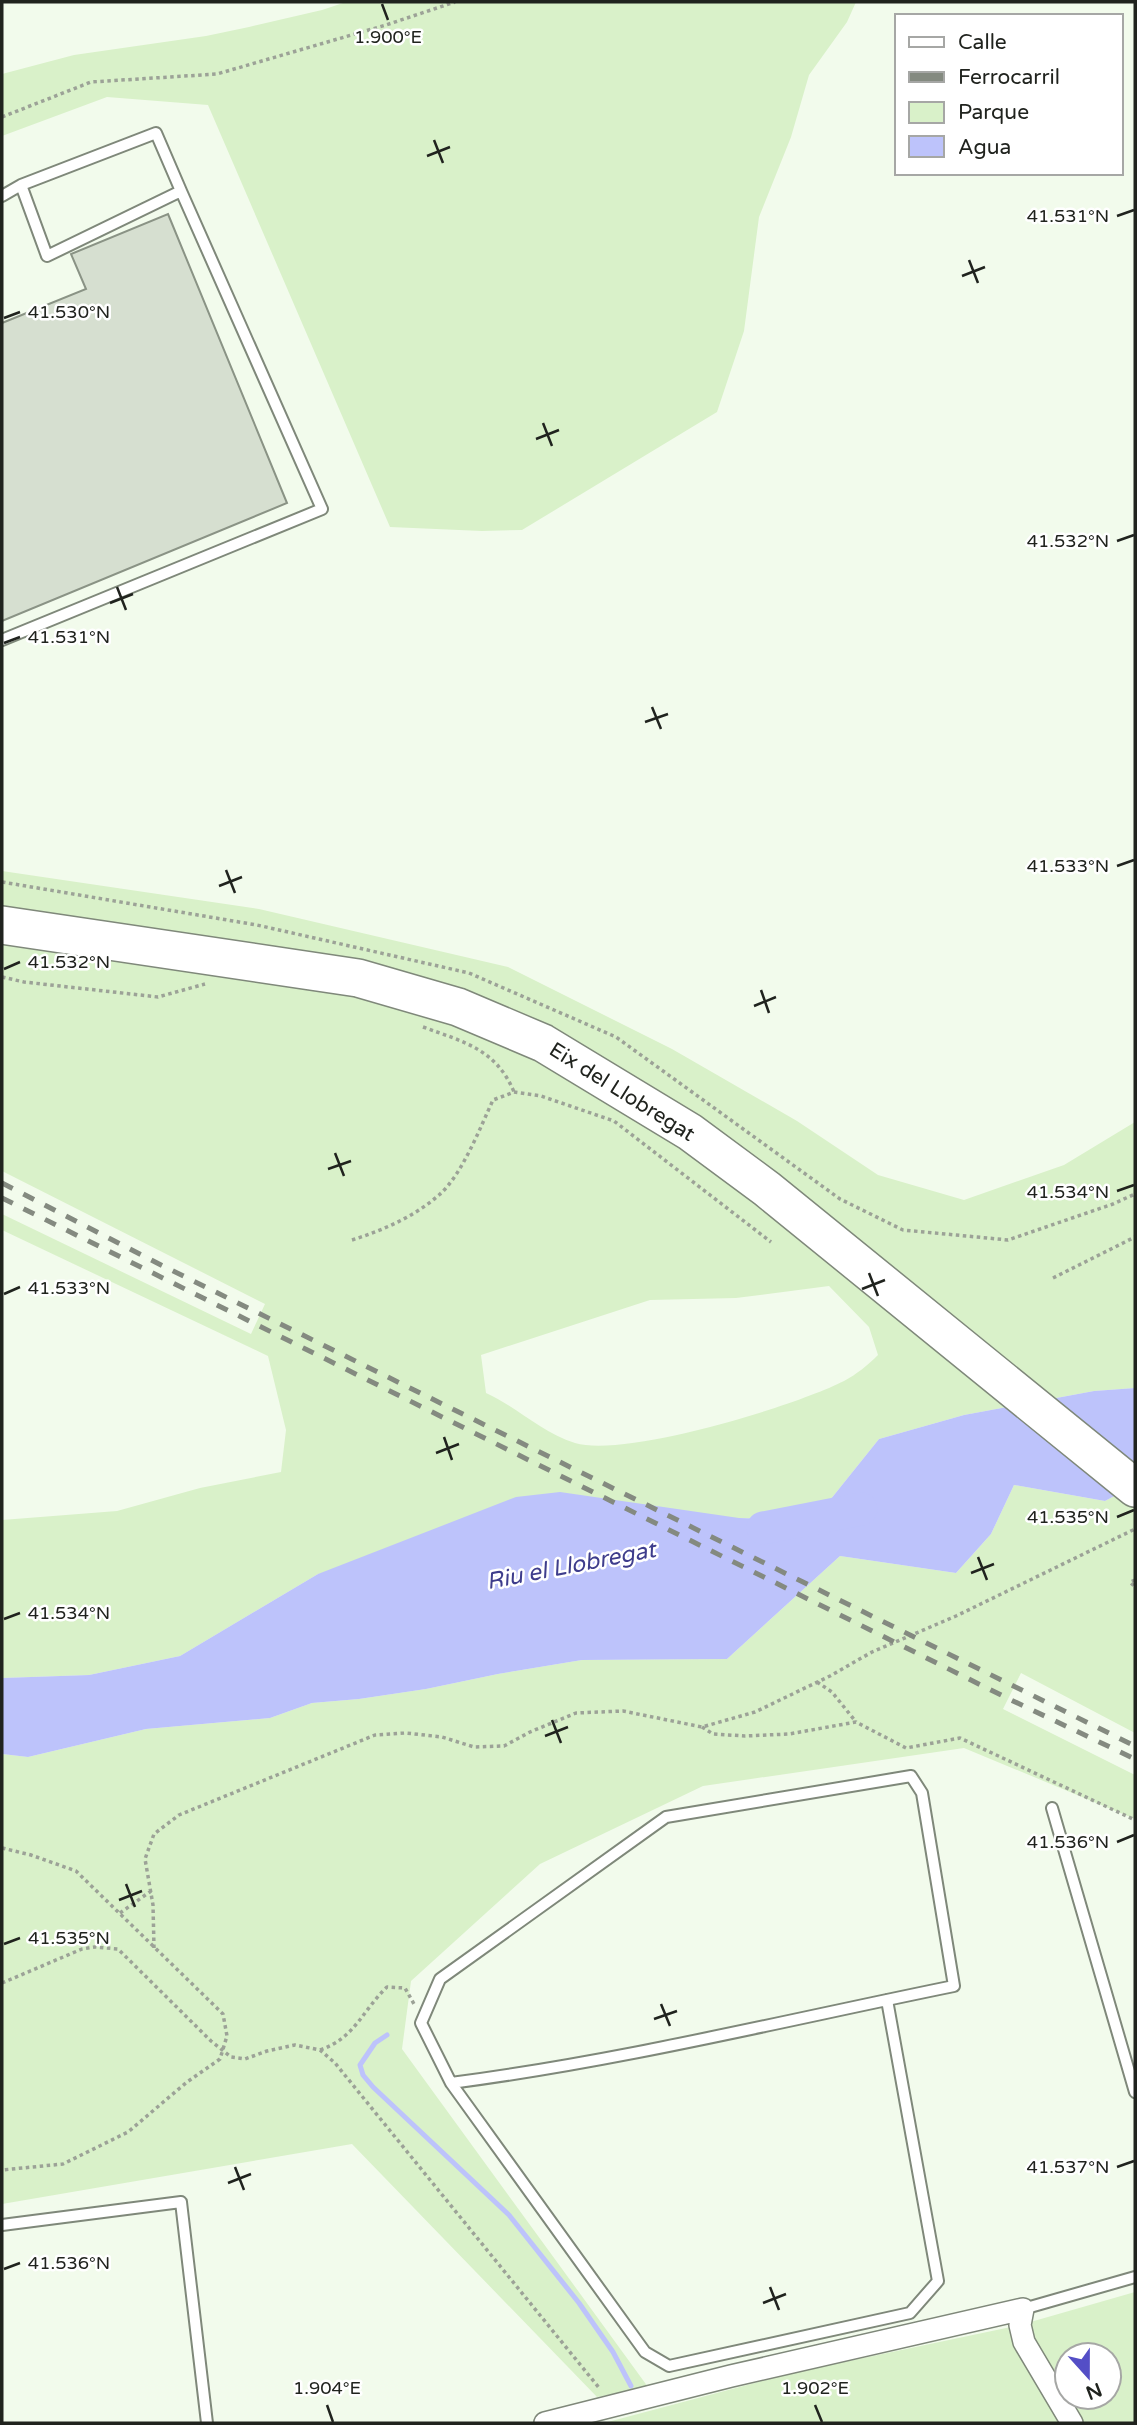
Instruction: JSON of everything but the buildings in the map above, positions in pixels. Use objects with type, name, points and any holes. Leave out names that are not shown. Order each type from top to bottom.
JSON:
[{"type":"highway","name":"Eix del Llobregat","points":[[2,925],[358,978],[458,1007],[543,1043],[690,1132],[767,1189],[1135,1489]]},
{"type":"street","points":[[545,2423],[613,2404],[1023,2309],[1020,2325],[1024,2342],[1072,2423]]},
{"type":"lane","points":[[2,196],[20,185],[156,132],[321,509],[2,640]]},
{"type":"lane","points":[[20,185],[47,256],[181,191]]},
{"type":"lane","points":[[451,2082],[530,2073],[954,1986],[922,1793],[911,1776],[666,1817],[440,1979],[421,2023],[451,2082],[645,2353],[669,2366],[911,2313],[938,2281],[887,2000]]},
{"type":"lane","points":[[1052,1808],[1135,2092]]},
{"type":"lane","points":[[2,2224],[181,2202],[207,2423]]},
{"type":"lane","points":[[1023,2309],[1135,2277]]},
{"type":"lane","points":[[758,2348],[768,2368]]},
{"type":"path","points":[[2,117],[91,82],[217,74],[455,2]]},
{"type":"path","points":[[2,977],[24,982],[158,997],[213,981]]},
{"type":"path","points":[[412,1023],[476,1046],[506,1073],[514,1092]]},
{"type":"path","points":[[352,1240],[386,1228],[441,1194],[464,1162],[493,1100],[514,1092],[541,1096],[614,1121],[771,1241]]},
{"type":"path","points":[[1053,1278],[1135,1237]]},
{"type":"path","points":[[702,1727],[755,1712],[872,1652],[956,1616],[1135,1529]]},
{"type":"path","points":[[1135,1580],[1130,1582],[1135,1587]]},
{"type":"path","points":[[817,1682],[832,1692],[856,1722],[906,1748],[960,1738],[1135,1820]]},
{"type":"path","points":[[154,1948],[151,1891],[145,1859],[154,1834],[179,1815],[375,1735],[405,1733],[442,1737],[474,1747],[504,1746],[576,1713],[623,1711],[702,1727],[713,1734],[746,1736],[789,1734],[856,1722]]},
{"type":"path","points":[[2,1848],[76,1871],[223,2014],[227,2036],[220,2059],[187,2082],[128,2132],[63,2164],[2,2171]]},
{"type":"path","points":[[120,1913],[151,1891]]},
{"type":"path","points":[[2,1983],[82,1949],[118,1949],[222,2051],[231,2057],[246,2059],[295,2045],[320,2050],[333,2046],[347,2037],[373,2000],[387,1987],[405,1988],[421,2023]]},
{"type":"path","points":[[320,2050],[335,2063],[613,2404]]},
{"type":"green space","points":[[346,2],[856,2],[847,22],[809,75],[791,137],[759,217],[744,331],[717,412],[522,530],[390,527],[208,105],[107,97],[2,136],[2,74],[74,55],[249,27]]},
{"type":"green space","points":[[2,871],[259,909],[508,967],[672,1049],[797,1121],[878,1175],[964,1200],[1064,1165],[1135,1122],[1135,1388],[1094,1391],[964,1415],[879,1439],[814,1520],[739,1518],[318,1574],[180,1656],[89,1675],[2,1678],[2,1520],[117,1511],[200,1488],[281,1472],[286,1430],[268,1356],[2,1230],[2,1214],[251,1334],[265,1304],[2,1171]],"holes":[[[829,1286],[869,1327],[878,1355],[844,1381],[751,1416],[710,1427],[670,1437],[599,1446],[563,1439],[486,1393],[481,1355],[650,1300],[736,1298]]]},
{"type":"green space","points":[[1014,1485],[1105,1501],[1135,1485],[1135,1733],[1021,1673],[1003,1709],[1135,1775],[1135,1819],[964,1748],[703,1786],[540,1864],[411,1981],[402,2049],[648,2387],[597,2397],[352,2144],[2,2204],[2,1754],[28,1757],[146,1729],[270,1718],[312,1703],[426,1689],[582,1660],[727,1659],[840,1556],[956,1573],[991,1534]]},
{"type":"green space","points":[[1135,2292],[1135,2423],[604,2423],[792,2373],[1020,2325]]},
{"type":"water","points":[[1135,1388],[1135,1485],[1105,1501],[1014,1485],[991,1534],[956,1573],[840,1556],[727,1659],[582,1660],[426,1689],[312,1703],[270,1718],[146,1729],[28,1757],[2,1754],[2,1678],[89,1675],[180,1656],[318,1574],[516,1497],[560,1492],[739,1518],[814,1520],[879,1439],[964,1415],[1094,1391]]},
{"type":"waterway","name":"Riu el Llobregat","points":[[763,1528],[861,1509]]},
{"type":"waterway","points":[[387,2035],[375,2043],[360,2065],[363,2075],[509,2215],[579,2303],[613,2352],[631,2386]]},
{"type":"railway","points":[[2,1183],[161,1265],[1135,1746]]},
{"type":"railway","points":[[2,1198],[1009,1699],[1135,1759]]}]
